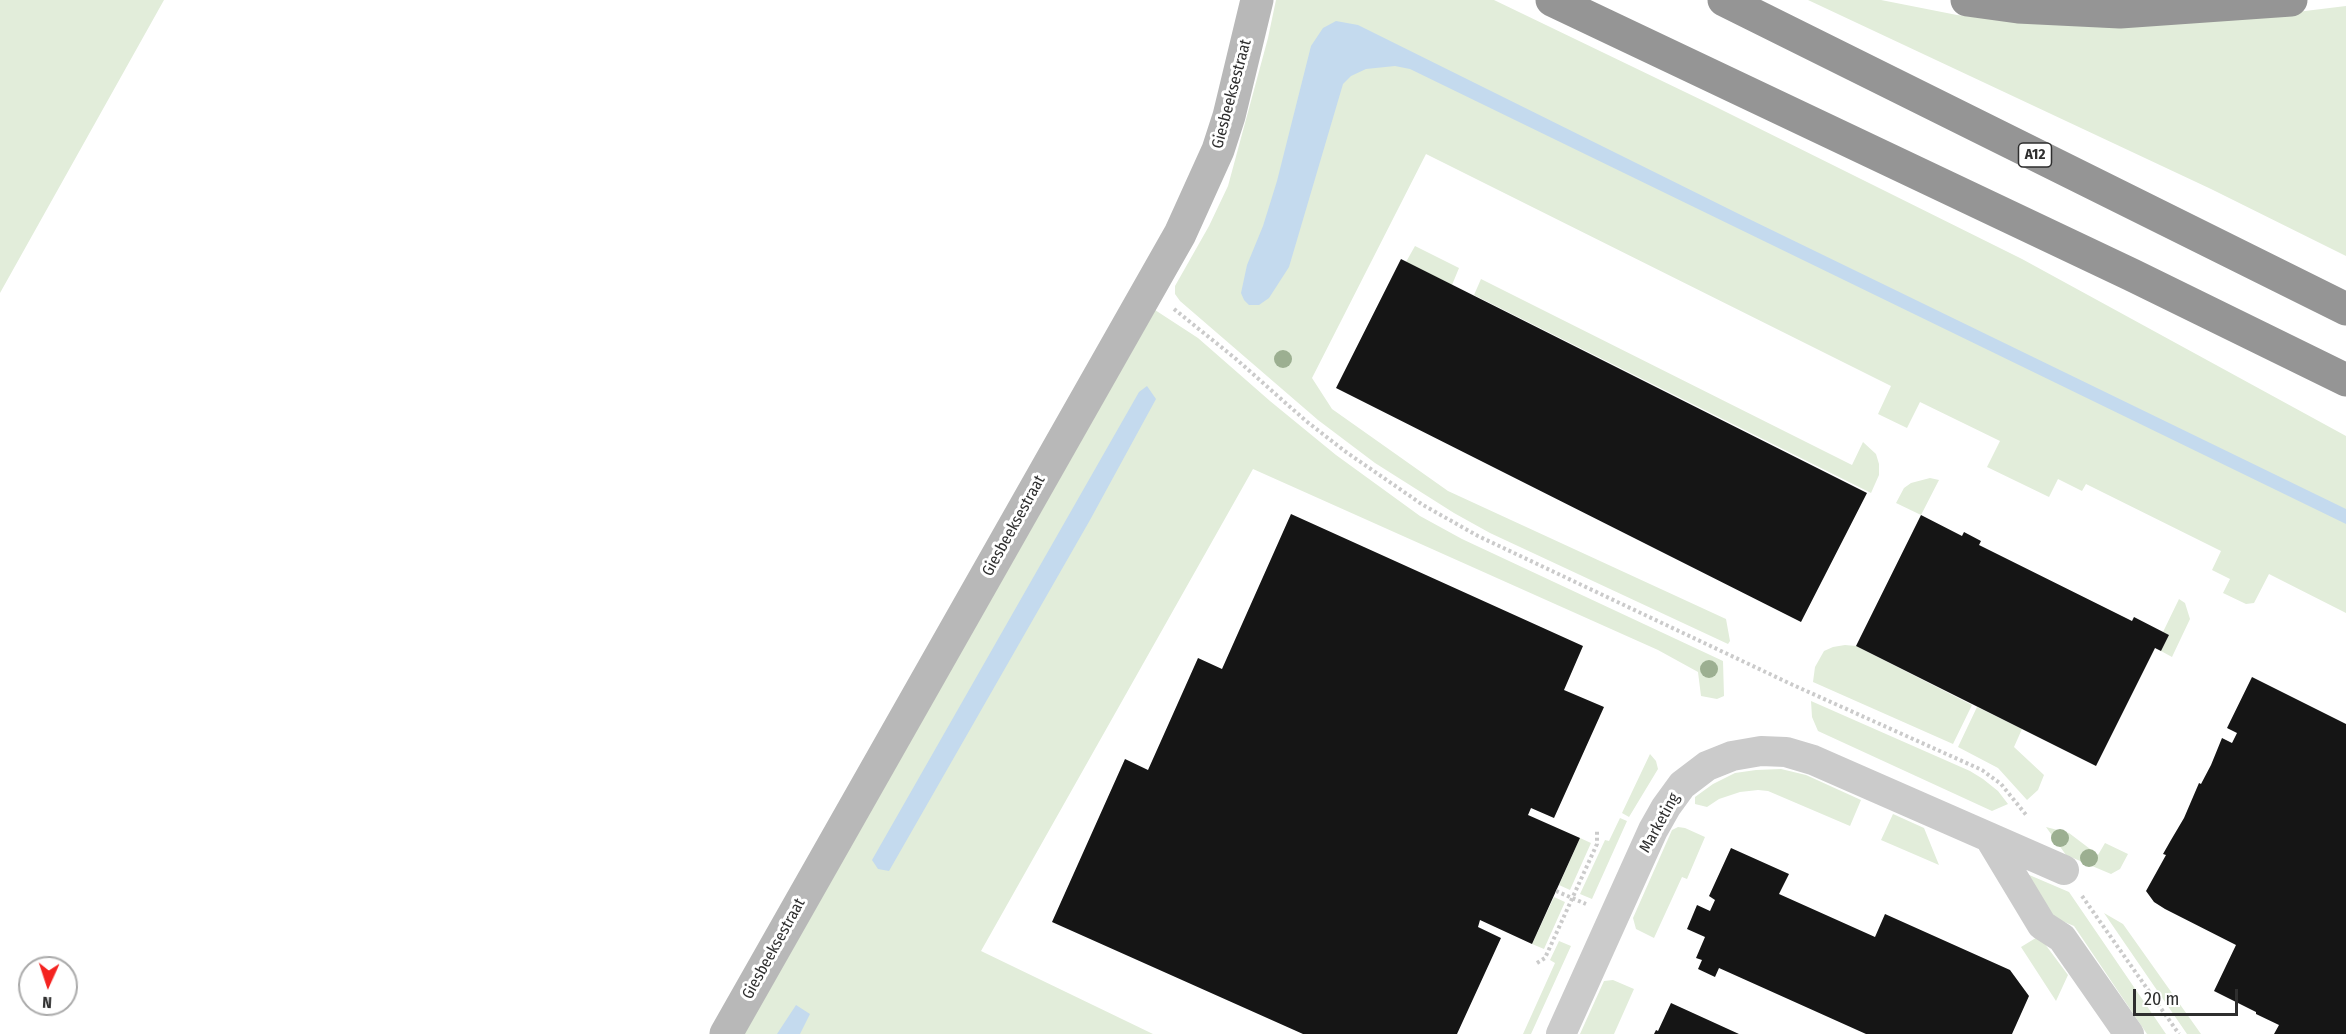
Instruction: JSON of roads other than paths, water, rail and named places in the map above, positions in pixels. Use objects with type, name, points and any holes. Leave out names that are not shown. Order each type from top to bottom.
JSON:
[{"type":"highway","points":[[1552,0],[2132,274],[2346,380]]},
{"type":"highway","name":"A12","points":[[1724,0],[2346,309]]},
{"type":"highway","points":[[1967,0],[2018,7],[2120,12],[2291,0]]},
{"type":"street","name":"Giesbeeksestraat","points":[[726,1034],[1180,234],[1218,150],[1229,116],[1257,0]]},
{"type":"street","name":"Marketing","points":[[1562,1034],[1661,814],[1682,785],[1707,766],[1732,756],[1761,751],[1786,753],[1813,760],[2064,870]]},
{"type":"street","points":[[1989,837],[2042,925],[2062,938],[2129,1034]]},
{"type":"water","points":[[1336,21],[1358,25],[1747,218],[2346,509],[2346,524],[1410,69],[1395,66],[1366,69],[1351,76],[1343,84],[1289,267],[1269,298],[1259,305],[1249,305],[1241,293],[1247,265],[1263,226],[1277,181],[1311,46],[1323,28]]},
{"type":"water","points":[[1147,386],[1156,399],[1090,520],[889,871],[878,869],[872,860],[1139,392]]},
{"type":"water","points":[[796,1005],[810,1014],[800,1034],[777,1034]]}]
